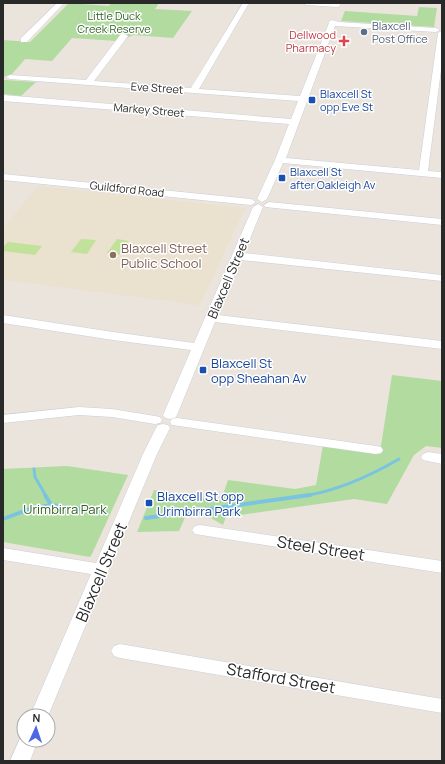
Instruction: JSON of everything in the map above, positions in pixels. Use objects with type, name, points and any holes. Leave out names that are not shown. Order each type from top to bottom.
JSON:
[{"type":"street","points":[[24,40],[61,3]]},
{"type":"street","points":[[193,91],[246,3]]},
{"type":"street","points":[[306,3],[339,4]]},
{"type":"street","name":"Blaxcell Street","points":[[174,418],[199,347],[260,203],[280,160],[334,24],[339,4]]},
{"type":"street","points":[[334,24],[441,30],[423,173]]},
{"type":"street","points":[[88,83],[124,36]]},
{"type":"street","name":"Eve Street","points":[[10,77],[303,99]]},
{"type":"street","name":"Markey Street","points":[[3,98],[294,122]]},
{"type":"street","points":[[280,160],[442,175]]},
{"type":"street","name":"Guildford Road","points":[[3,177],[442,222]]},
{"type":"street","points":[[238,256],[442,278]]},
{"type":"street","points":[[211,318],[442,345]]},
{"type":"street","points":[[3,319],[199,347]]},
{"type":"street","points":[[3,419],[79,410],[112,413],[172,427],[174,418],[376,450]]},
{"type":"street","name":"Blaxcell Street","points":[[42,708],[150,454],[159,424]]},
{"type":"street","points":[[428,457],[442,459]]},
{"type":"street","name":"Steel Street","points":[[200,530],[442,567]]},
{"type":"street","points":[[3,554],[102,570]]},
{"type":"street","name":"Stafford Street","points":[[120,651],[442,706]]},
{"type":"street","points":[[20,761],[26,748]]},
{"type":"shaded area","name":"Blaxcell Street Public School","points":[[38,186],[245,208],[200,305],[3,280],[3,229]]},
{"type":"green space","name":"Little Duck Creek Reserve","points":[[69,3],[109,6],[111,3],[159,3],[155,9],[192,11],[173,38],[134,35],[117,41],[72,38],[52,61],[25,59],[12,74],[3,77],[3,40],[30,42]]},
{"type":"green space","points":[[419,7],[437,8],[434,27],[341,21],[345,11],[417,16]]},
{"type":"green space","points":[[3,80],[36,82],[21,96],[3,94]]},
{"type":"green space","points":[[81,239],[96,240],[87,254],[71,252]]},
{"type":"green space","points":[[117,239],[128,241],[119,255],[107,253]]},
{"type":"green space","points":[[8,242],[42,246],[35,255],[3,251],[3,247]]},
{"type":"green space","points":[[392,375],[442,381],[442,448],[426,446],[414,455],[387,504],[354,499],[226,517],[223,525],[207,516],[187,513],[179,531],[137,532],[154,490],[221,500],[228,480],[295,489],[316,485],[323,445],[380,452]]},
{"type":"green space","name":"Urimbirra Park","points":[[67,466],[128,475],[90,557],[3,542],[3,469]]},
{"type":"waterway","points":[[304,496],[341,487],[377,471],[399,459]]},
{"type":"waterway","points":[[34,469],[35,477],[46,496]]},
{"type":"waterway","points":[[45,495],[51,505]]},
{"type":"waterway","points":[[304,496],[310,495]]},
{"type":"waterway","points":[[146,518],[304,496]]},
{"type":"waterway","points":[[3,519],[27,510],[51,505]]},
{"type":"waterway","points":[[51,505],[106,513]]},
{"type":"place","name":"Blaxcell Post Office","points":[[364,32]]},
{"type":"place","name":"Dellwood Pharmacy","points":[[344,41]]},
{"type":"place","name":"Blaxcell St opp Eve St","points":[[312,100]]},
{"type":"place","name":"Blaxcell St after Oakleigh Av","points":[[282,178]]},
{"type":"place","name":"Blaxcell Street Public School","points":[[113,255]]},
{"type":"place","name":"Blaxcell St opp Sheahan Av","points":[[203,370]]},
{"type":"place","name":"Blaxcell St opp Urimbirra Park","points":[[149,503]]}]
